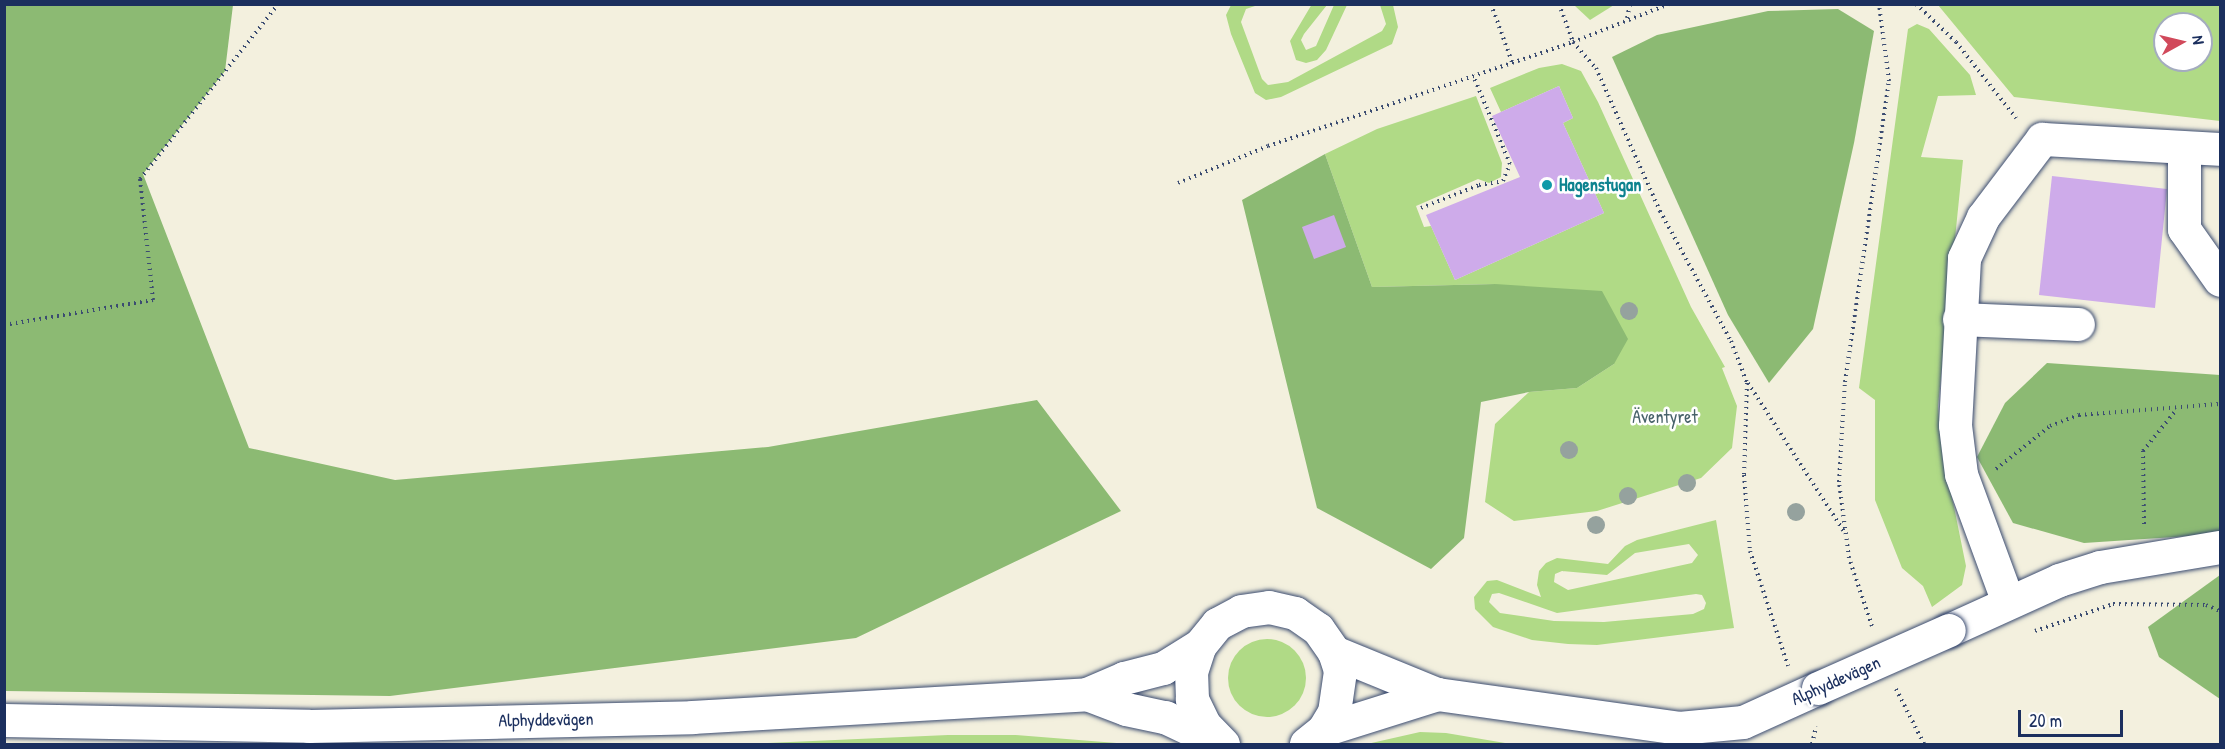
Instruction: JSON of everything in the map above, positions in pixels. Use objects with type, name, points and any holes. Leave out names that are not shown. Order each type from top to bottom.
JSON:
[{"type":"street","points":[[2008,602],[1961,474],[1955,424],[1959,319],[1964,258],[1968,248],[1983,217],[2042,139],[2220,149]]},
{"type":"street","points":[[2184,148],[2184,229],[2220,280]]},
{"type":"street","points":[[1959,319],[2078,324]]},
{"type":"street","name":"Alphyddevägen","points":[[1334,652],[1437,694],[1679,728],[1746,733],[1818,688],[2008,602],[2100,567],[2220,547]]},
{"type":"street","points":[[1224,744],[1204,724],[1192,699],[1191,672],[1200,645],[1217,624],[1241,611],[1269,607],[1303,618],[1318,629],[1334,652],[1340,672],[1340,692],[1334,712],[1314,737]]},
{"type":"street","name":"Alphyddevägen","points":[[4,720],[309,726],[668,718],[1087,694],[1125,678],[1163,668],[1200,645]]},
{"type":"street","name":"Alphyddevägen","points":[[1087,694],[1126,709],[1165,717],[1224,744]]},
{"type":"street","name":"Alphyddevägen","points":[[1314,737],[1437,694]]},
{"type":"path","points":[[4,325],[153,300],[140,179],[278,4]]},
{"type":"path","points":[[1491,4],[1512,62]]},
{"type":"path","points":[[1559,4],[1573,42],[1596,68],[1660,211],[1731,341],[1748,383],[1846,535]]},
{"type":"path","points":[[1627,18],[1630,4]]},
{"type":"path","points":[[1178,183],[1268,146],[1573,42],[1627,18],[1670,4]]},
{"type":"path","points":[[1875,636],[1849,558],[1839,482],[1845,382],[1888,81],[1879,4]]},
{"type":"path","points":[[1916,4],[1956,42],[2013,116],[2042,139]]},
{"type":"path","points":[[1421,208],[1479,184],[1503,181],[1510,164],[1473,75]]},
{"type":"path","points":[[1748,383],[1744,475],[1750,551],[1790,672]]},
{"type":"path","points":[[1961,474],[1993,472],[2050,426],[2079,415],[2220,404]]},
{"type":"path","points":[[2150,603],[2145,558],[2143,450],[2178,408]]},
{"type":"path","points":[[2025,634],[2112,604],[2206,605],[2220,611]]},
{"type":"path","points":[[1894,685],[1924,744]]},
{"type":"green space","points":[[5,4],[233,5],[225,71],[143,174],[249,448],[395,480],[768,447],[1037,400],[1121,511],[856,638],[390,696],[5,691]]},
{"type":"green space","points":[[1312,4],[1327,5],[1301,40],[1306,50],[1316,46],[1334,5],[1347,5],[1326,50],[1317,60],[1306,63],[1296,60],[1290,41]]},
{"type":"green space","points":[[1231,5],[1258,5],[1246,9],[1241,22],[1262,79],[1268,85],[1288,82],[1382,31],[1386,24],[1380,5],[1393,5],[1398,27],[1392,44],[1281,97],[1266,100],[1255,93],[1231,34],[1226,15]]},
{"type":"green space","points":[[1574,5],[1614,5],[1590,20]]},
{"type":"green space","points":[[1938,5],[2220,5],[2220,121],[2014,97]]},
{"type":"green space","points":[[1838,9],[1874,31],[1854,143],[1813,329],[1769,383],[1728,315],[1612,57],[1657,35],[1768,11]]},
{"type":"green space","points":[[1917,24],[1929,29],[1970,75],[1976,95],[1938,96],[1921,157],[1963,160],[1938,406],[1941,443],[1966,566],[1962,585],[1932,607],[1923,586],[1902,568],[1875,500],[1875,400],[1859,388],[1908,29]]},
{"type":"green space","name":"Äventyret","points":[[1562,64],[1581,71],[1598,102],[1691,307],[1725,367],[1722,368],[1737,406],[1732,448],[1701,478],[1597,511],[1514,521],[1485,502],[1495,424],[1529,392],[1577,388],[1614,364],[1495,284],[1372,287],[1325,154],[1377,129],[1476,96],[1502,163],[1501,177],[1489,183],[1478,179],[1416,206],[1424,227],[1431,226],[1455,280],[1604,213],[1563,123],[1573,118],[1559,86],[1501,112],[1490,88],[1539,68]]},
{"type":"green space","points":[[1325,154],[1372,287],[1495,284],[1602,291],[1628,339],[1614,364],[1577,388],[1529,392],[1481,402],[1464,538],[1431,569],[1317,508],[1242,200]]},
{"type":"green space","points":[[2047,363],[2220,375],[2220,534],[2084,543],[2013,523],[1977,457],[2005,403]]},
{"type":"green space","points":[[1716,520],[1734,628],[1597,645],[1568,644],[1532,640],[1493,627],[1475,609],[1474,597],[1487,581],[1497,580],[1541,597],[1537,585],[1539,571],[1546,563],[1557,558],[1608,564],[1625,546],[1637,540]],"holes":[[[1689,544],[1698,555],[1692,563],[1568,590],[1554,582],[1555,574],[1562,571],[1607,575],[1635,553]],[[1499,593],[1557,613],[1696,594],[1702,595],[1706,603],[1704,609],[1693,614],[1604,622],[1554,621],[1500,613],[1489,602],[1492,594]]]},
{"type":"green space","points":[[2220,575],[2220,699],[2159,657],[2148,627]]},
{"type":"green space","points":[[1259,639],[1275,639],[1289,645],[1300,656],[1306,670],[1306,686],[1300,700],[1289,711],[1275,717],[1259,717],[1245,711],[1234,700],[1228,686],[1228,670],[1234,656],[1245,645]]},
{"type":"green space","points":[[1420,732],[1446,733],[1511,744],[1367,744]]},
{"type":"green space","points":[[948,735],[1016,735],[1129,744],[745,744]]},
{"type":"building","name":"Hagenstugan","points":[[1559,86],[1573,118],[1563,123],[1604,213],[1455,280],[1426,215],[1520,177],[1492,116]]},
{"type":"building","points":[[2052,176],[2167,189],[2155,308],[2039,295]]},
{"type":"building","points":[[1334,215],[1346,247],[1314,259],[1302,227]]},
{"type":"place","name":"Hagenstugan","points":[[1547,185]]}]
